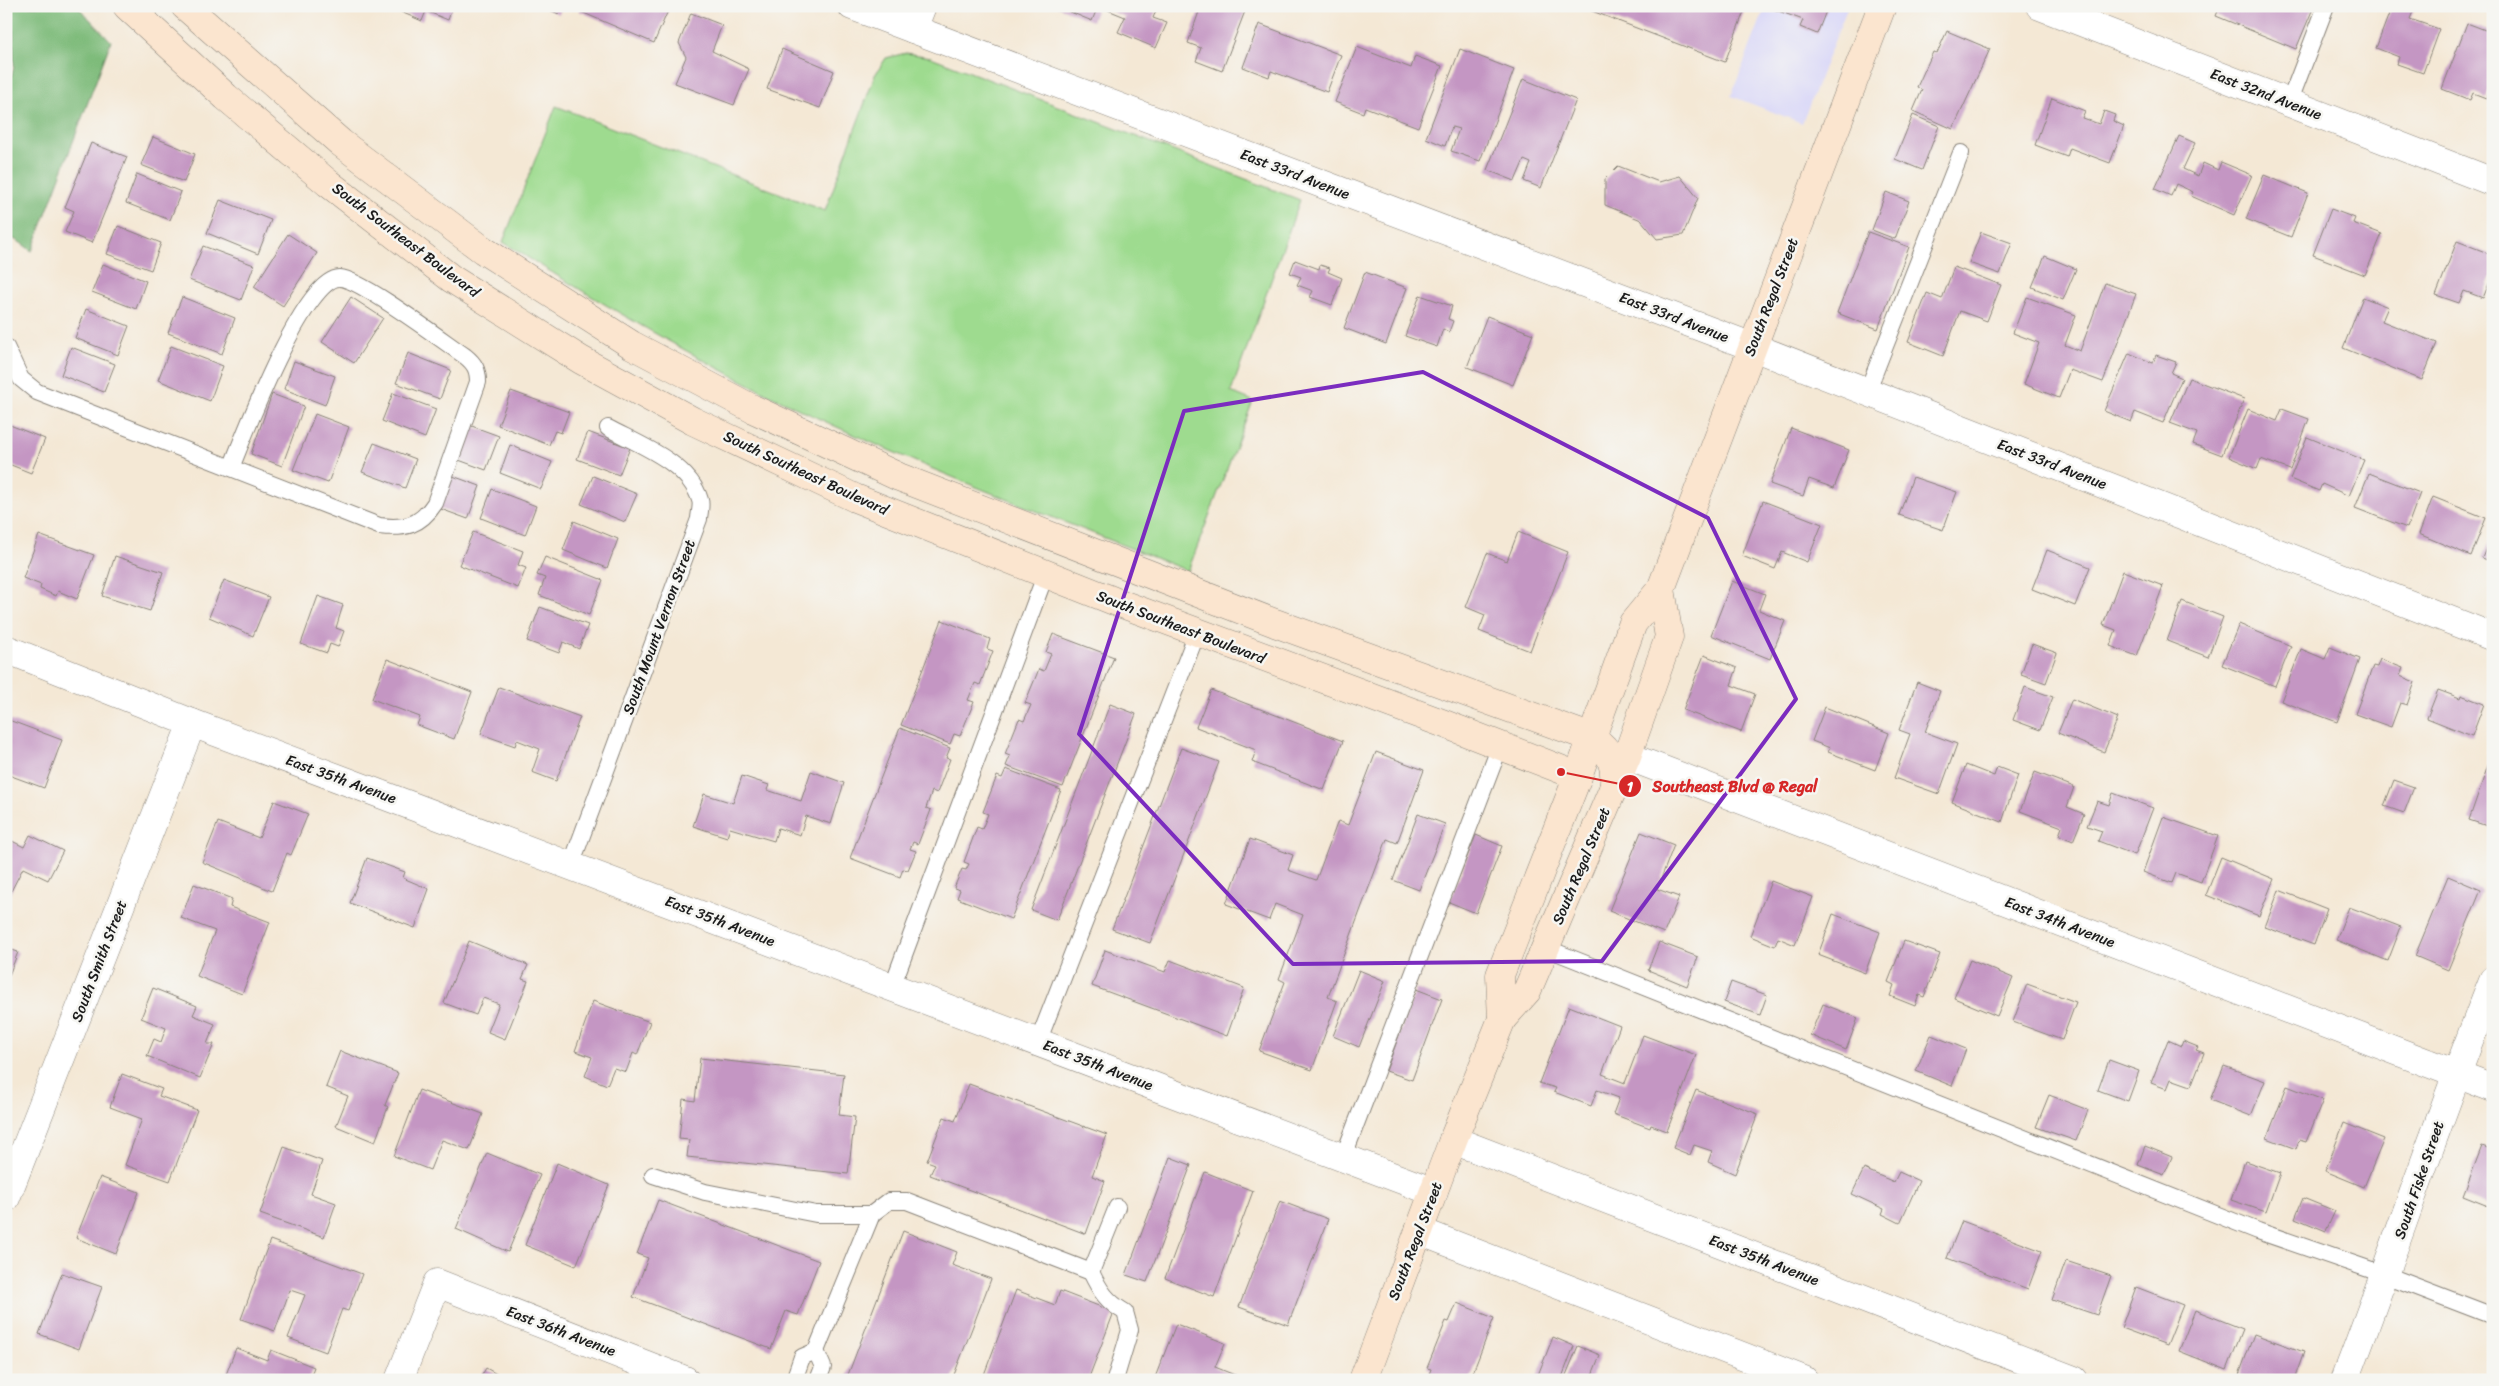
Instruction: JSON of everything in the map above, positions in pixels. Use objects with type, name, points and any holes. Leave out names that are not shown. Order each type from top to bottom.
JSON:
[{"type":"main road","name":"South Southeast Boulevard","points":[[127,6],[226,97],[328,183],[452,279],[581,360],[693,421],[856,498],[1197,633],[1578,776]]},
{"type":"main road","points":[[185,6],[341,143],[483,250],[632,345],[753,409],[908,480],[1275,623],[1592,738],[1619,756],[1593,772],[1578,776]]},
{"type":"main road","name":"South Regal Street","points":[[1502,1019],[1500,975],[1578,776],[1632,623],[1662,589],[1882,6]]},
{"type":"main road","name":"South Regal Street","points":[[1363,1380],[1453,1140],[1502,1019],[1527,991],[1613,790],[1619,756],[1644,704],[1669,637],[1662,589]]},
{"type":"street","name":"East 33rd Avenue","points":[[852,6],[918,18],[2493,637]]},
{"type":"street","name":"East 32nd Avenue","points":[[2040,6],[2493,182]]},
{"type":"street","name":"East 35th Avenue","points":[[6,649],[192,724],[1434,1192]]},
{"type":"street","name":"South Smith Street","points":[[6,1198],[192,724]]},
{"type":"street","name":"East 34th Avenue","points":[[1619,756],[2493,1088]]},
{"type":"street","name":"South Fiske Street","points":[[2345,1380],[2386,1275],[2456,1073],[2493,980]]},
{"type":"street","name":"East 35th Avenue","points":[[1453,1140],[2074,1380]]},
{"type":"street","points":[[1419,1231],[1804,1380]]},
{"type":"street","name":"East 36th Avenue","points":[[400,1380],[437,1283],[685,1380]]},
{"type":"lane","points":[[2289,103],[2326,6]]},
{"type":"lane","points":[[1867,392],[1961,153]]},
{"type":"lane","points":[[6,347],[20,379],[37,392],[379,526],[395,528],[413,524],[426,516],[435,503],[478,382],[478,371],[474,364],[465,356],[362,285],[339,278],[330,281],[320,289],[284,345],[273,366],[231,468]]},
{"type":"lane","name":"South Mount Vernon Street","points":[[570,865],[699,520],[701,502],[693,483],[678,468],[608,428]]},
{"type":"lane","points":[[892,987],[1046,573]]},
{"type":"lane","points":[[1038,1042],[1197,633]]},
{"type":"lane","points":[[1343,1158],[1500,746]]},
{"type":"lane","points":[[1546,948],[2258,1231],[2386,1275],[2493,1316]]},
{"type":"lane","points":[[653,1176],[704,1192],[816,1214],[872,1214]]},
{"type":"lane","points":[[794,1380],[802,1357],[816,1351],[872,1214],[889,1201],[907,1202],[1091,1272],[1099,1290],[1110,1303],[1125,1312],[1130,1330],[1115,1380]]},
{"type":"lane","points":[[1091,1272],[1117,1207]]},
{"type":"lane","points":[[816,1351],[823,1367],[818,1380]]},
{"type":"highlighted area","points":[[1423,372],[1708,518],[1796,699],[1602,961],[1293,964],[1079,734],[1184,411]]},
{"type":"shaded area","points":[[1766,6],[1848,6],[1802,123],[1731,96]]},
{"type":"green space","points":[[7,6],[77,6],[111,41],[32,251],[18,241],[6,236],[6,94],[14,67],[13,31]]},
{"type":"green space","points":[[906,53],[931,57],[1300,200],[1231,392],[1253,401],[1188,571],[924,465],[794,407],[667,340],[503,242],[556,106],[825,211],[875,75],[886,58]]},
{"type":"building","points":[[404,6],[453,6],[448,20],[426,11],[422,21],[401,12]]},
{"type":"building","points":[[540,6],[562,6],[559,14]]},
{"type":"building","points":[[582,6],[670,6],[654,43],[579,11]]},
{"type":"building","points":[[1056,6],[1098,6],[1092,21]]},
{"type":"building","points":[[1110,6],[1158,6],[1153,18],[1167,23],[1156,48],[1118,32],[1125,17],[1108,10]]},
{"type":"building","points":[[1201,6],[1247,6],[1222,71],[1196,61],[1201,48],[1188,43]]},
{"type":"building","points":[[1579,6],[1746,6],[1725,62]]},
{"type":"building","points":[[1774,6],[1828,6],[1817,34],[1800,27],[1803,20],[1773,9]]},
{"type":"building","points":[[2220,6],[2314,6],[2296,49],[2216,16]]},
{"type":"building","points":[[2392,6],[2406,6],[2414,9],[2410,19],[2439,29],[2423,73],[2397,64],[2399,57],[2376,48]]},
{"type":"building","points":[[691,13],[722,25],[712,51],[749,69],[734,105],[675,83],[686,57],[679,43]]},
{"type":"building","points":[[2467,23],[2493,33],[2493,80],[2486,98],[2473,93],[2470,100],[2442,89]]},
{"type":"building","points":[[1259,24],[1341,55],[1327,92],[1271,71],[1269,77],[1243,67]]},
{"type":"building","points":[[1947,31],[1990,49],[1953,129],[1913,111],[1922,90],[1917,87],[1933,52],[1937,53]]},
{"type":"building","points":[[1357,47],[1411,68],[1415,56],[1442,66],[1418,127],[1365,107],[1363,113],[1335,102]]},
{"type":"building","points":[[782,49],[834,71],[820,108],[767,89]]},
{"type":"building","points":[[1460,49],[1514,70],[1480,161],[1451,151],[1459,129],[1452,127],[1445,146],[1426,138]]},
{"type":"building","points":[[1523,79],[1576,100],[1541,188],[1524,181],[1531,163],[1524,160],[1515,181],[1487,170]]},
{"type":"building","points":[[2052,98],[2085,111],[2082,118],[2099,124],[2104,111],[2115,115],[2113,121],[2124,126],[2110,163],[2070,148],[2067,157],[2035,145]]},
{"type":"building","points":[[1913,115],[1939,126],[1922,170],[1895,159]]},
{"type":"building","points":[[2179,136],[2195,143],[2183,169],[2198,176],[2203,163],[2218,170],[2221,162],[2252,175],[2234,215],[2191,196],[2193,192],[2176,184],[2171,196],[2155,189]]},
{"type":"building","points":[[153,137],[195,154],[184,182],[141,165]]},
{"type":"building","points":[[91,143],[127,157],[92,243],[65,232],[74,211],[65,207]]},
{"type":"building","points":[[1618,166],[1659,182],[1680,176],[1698,198],[1683,235],[1657,239],[1641,220],[1605,205],[1605,179]]},
{"type":"building","points":[[137,174],[181,192],[170,220],[126,203]]},
{"type":"building","points":[[2264,175],[2308,193],[2291,237],[2246,219]]},
{"type":"building","points":[[1886,192],[1909,201],[1895,239],[1872,230]]},
{"type":"building","points":[[220,200],[271,220],[258,254],[207,233]]},
{"type":"building","points":[[2331,209],[2355,218],[2353,223],[2382,234],[2365,275],[2313,255]]},
{"type":"building","points":[[118,226],[161,243],[151,270],[107,254]]},
{"type":"building","points":[[1868,232],[1909,247],[1878,329],[1837,313]]},
{"type":"building","points":[[1981,232],[2012,243],[2000,274],[1969,263]]},
{"type":"building","points":[[288,234],[317,253],[283,306],[254,287]]},
{"type":"building","points":[[2457,241],[2493,255],[2493,274],[2483,298],[2464,291],[2459,303],[2436,295]]},
{"type":"building","points":[[203,246],[254,265],[241,300],[189,280]]},
{"type":"building","points":[[2045,256],[2076,269],[2063,300],[2032,287]]},
{"type":"building","points":[[1295,260],[1319,269],[1320,265],[1330,268],[1328,272],[1342,278],[1332,305],[1310,297],[1313,291],[1297,285],[1301,277],[1290,273]]},
{"type":"building","points":[[103,264],[146,281],[136,309],[92,292]]},
{"type":"building","points":[[1954,267],[2001,285],[1987,321],[1960,311],[1943,356],[1908,342],[1927,293],[1942,299]]},
{"type":"building","points":[[1365,272],[1407,288],[1386,344],[1344,328]]},
{"type":"building","points":[[2105,283],[2136,294],[2103,382],[2070,370],[2059,398],[2024,384],[2039,343],[2013,333],[2027,297],[2076,315],[2065,345],[2080,351]]},
{"type":"building","points":[[1420,295],[1452,306],[1448,319],[1453,321],[1449,332],[1443,329],[1437,347],[1405,336]]},
{"type":"building","points":[[182,297],[235,318],[222,354],[168,333]]},
{"type":"building","points":[[351,297],[383,318],[354,363],[322,342]]},
{"type":"building","points":[[2363,297],[2388,307],[2382,321],[2437,343],[2422,380],[2343,348]]},
{"type":"building","points":[[86,309],[129,326],[118,355],[75,338]]},
{"type":"building","points":[[1487,316],[1533,334],[1513,385],[1467,367]]},
{"type":"building","points":[[171,346],[223,366],[210,401],[158,380]]},
{"type":"building","points":[[71,347],[115,364],[104,392],[61,375]]},
{"type":"building","points":[[408,353],[451,370],[440,399],[396,383]]},
{"type":"building","points":[[2129,353],[2153,363],[2156,355],[2176,362],[2171,373],[2182,378],[2163,423],[2135,412],[2131,422],[2104,411]]},
{"type":"building","points":[[294,361],[335,376],[325,405],[284,389]]},
{"type":"building","points":[[2189,378],[2244,399],[2222,455],[2193,444],[2197,433],[2170,423]]},
{"type":"building","points":[[511,391],[569,412],[561,433],[555,431],[549,445],[498,425]]},
{"type":"building","points":[[393,393],[436,409],[425,438],[382,421]]},
{"type":"building","points":[[272,394],[304,406],[282,466],[251,454]]},
{"type":"building","points":[[2248,409],[2277,421],[2282,409],[2309,419],[2290,470],[2261,459],[2257,469],[2229,457]]},
{"type":"building","points":[[315,414],[349,427],[328,483],[293,470]]},
{"type":"building","points":[[10,425],[45,439],[31,473],[6,463],[6,435]]},
{"type":"building","points":[[469,425],[499,436],[486,470],[456,459]]},
{"type":"building","points":[[1791,428],[1849,450],[1834,488],[1809,479],[1803,496],[1770,484]]},
{"type":"building","points":[[588,432],[630,448],[619,475],[577,459]]},
{"type":"building","points":[[2307,437],[2364,460],[2349,496],[2322,484],[2319,491],[2290,479]]},
{"type":"building","points":[[374,443],[416,459],[405,488],[362,472]]},
{"type":"building","points":[[510,445],[552,462],[541,489],[500,473]]},
{"type":"building","points":[[2369,473],[2420,493],[2407,528],[2355,508]]},
{"type":"building","points":[[450,475],[480,486],[468,519],[438,508]]},
{"type":"building","points":[[593,476],[637,494],[625,522],[581,504]]},
{"type":"building","points":[[1913,477],[1957,492],[1943,530],[1899,515]]},
{"type":"building","points":[[492,489],[536,506],[525,535],[481,518]]},
{"type":"building","points":[[2433,497],[2486,518],[2471,556],[2419,534]]},
{"type":"building","points":[[1763,501],[1822,524],[1807,562],[1782,552],[1775,569],[1742,556]]},
{"type":"building","points":[[574,521],[618,539],[607,568],[563,550]]},
{"type":"building","points":[[473,532],[523,551],[518,565],[526,568],[518,588],[459,565]]},
{"type":"building","points":[[1518,532],[1568,552],[1530,651],[1479,631],[1485,615],[1466,607],[1487,553],[1507,561]]},
{"type":"building","points":[[2493,532],[2493,562],[2482,558]]},
{"type":"building","points":[[39,535],[94,555],[77,599],[58,591],[56,596],[40,589],[41,585],[23,578]]},
{"type":"building","points":[[2047,550],[2090,567],[2075,606],[2032,589]]},
{"type":"building","points":[[115,556],[163,572],[150,611],[102,596]]},
{"type":"building","points":[[545,557],[603,580],[589,615],[539,595],[545,578],[537,575]]},
{"type":"building","points":[[2123,571],[2163,586],[2137,656],[2110,646],[2116,630],[2103,625]]},
{"type":"building","points":[[224,580],[269,597],[253,636],[209,617]]},
{"type":"building","points":[[1732,581],[1765,594],[1759,610],[1785,621],[1770,659],[1711,635]]},
{"type":"building","points":[[318,596],[343,605],[336,628],[344,631],[338,647],[330,644],[327,653],[301,644]]},
{"type":"building","points":[[2182,601],[2223,617],[2208,657],[2167,641]]},
{"type":"building","points":[[540,607],[588,625],[579,649],[563,642],[559,653],[527,641]]},
{"type":"building","points":[[942,620],[990,639],[987,649],[993,651],[980,685],[975,683],[968,700],[974,702],[960,736],[954,734],[950,744],[901,725]]},
{"type":"building","points":[[2239,624],[2291,646],[2275,686],[2222,665]]},
{"type":"building","points":[[1053,634],[1114,657],[1063,787],[1006,766],[1010,756],[1005,754],[1019,719],[1024,721],[1031,705],[1025,703],[1039,669],[1044,671],[1051,654],[1046,652]]},
{"type":"building","points":[[2032,644],[2057,653],[2046,683],[2021,674]]},
{"type":"building","points":[[2330,647],[2360,659],[2337,722],[2281,701],[2301,649],[2325,659]]},
{"type":"building","points":[[1704,655],[1737,668],[1731,685],[1755,694],[1741,732],[1683,710]]},
{"type":"building","points":[[387,659],[472,692],[454,739],[417,725],[420,717],[372,699]]},
{"type":"building","points":[[2380,659],[2403,668],[2400,676],[2415,682],[2407,705],[2400,703],[2391,727],[2355,714],[2373,666],[2377,667]]},
{"type":"building","points":[[1917,682],[1940,691],[1925,732],[1957,744],[1939,794],[1894,778],[1910,734],[1899,730]]},
{"type":"building","points":[[499,687],[580,717],[556,781],[532,772],[540,749],[517,740],[515,746],[481,734]]},
{"type":"building","points":[[2025,687],[2053,697],[2040,730],[2013,720]]},
{"type":"building","points":[[1211,690],[1343,741],[1324,790],[1252,762],[1256,750],[1196,727]]},
{"type":"building","points":[[2438,690],[2460,698],[2461,695],[2484,704],[2472,736],[2427,718]]},
{"type":"building","points":[[2072,699],[2118,718],[2104,752],[2058,733]]},
{"type":"building","points":[[1110,704],[1136,714],[1057,920],[1031,910]]},
{"type":"building","points":[[1825,707],[1889,733],[1875,770],[1828,752],[1830,748],[1812,741]]},
{"type":"building","points":[[6,719],[62,740],[44,788],[6,774]]},
{"type":"building","points":[[900,728],[950,748],[946,758],[950,759],[937,793],[932,791],[926,808],[931,810],[918,844],[913,842],[910,849],[916,851],[908,870],[903,869],[900,877],[850,858]]},
{"type":"building","points":[[1181,748],[1219,762],[1150,943],[1112,929]]},
{"type":"building","points":[[1376,752],[1424,770],[1397,843],[1387,839],[1328,997],[1337,1001],[1312,1070],[1259,1051],[1285,982],[1279,979],[1303,915],[1275,904],[1269,920],[1226,904],[1250,839],[1293,855],[1288,870],[1316,880],[1338,821],[1348,825]]},
{"type":"building","points":[[2493,754],[2493,828],[2469,820]]},
{"type":"building","points":[[1966,765],[1994,776],[1997,767],[2018,775],[2002,822],[1952,802]]},
{"type":"building","points":[[1006,769],[1061,790],[1011,919],[957,898],[960,890],[954,888],[962,869],[966,870],[969,864],[964,862],[977,827],[982,829],[988,814],[983,812],[997,776],[1002,778]]},
{"type":"building","points":[[811,771],[844,783],[831,824],[806,816],[800,835],[778,828],[774,841],[730,828],[727,837],[693,826],[704,794],[733,803],[742,776],[769,785],[767,790],[801,801]]},
{"type":"building","points":[[2035,772],[2074,787],[2067,807],[2084,814],[2073,841],[2059,835],[2062,827],[2020,811]]},
{"type":"building","points":[[2394,780],[2414,787],[2404,813],[2384,806]]},
{"type":"building","points":[[2113,793],[2153,808],[2135,855],[2098,841],[2102,831],[2087,826],[2097,801],[2109,805]]},
{"type":"building","points":[[274,801],[308,814],[291,855],[287,853],[272,891],[202,862],[218,822],[259,838]]},
{"type":"building","points":[[1418,814],[1445,824],[1419,890],[1393,880]]},
{"type":"building","points":[[2163,817],[2218,836],[2201,882],[2176,873],[2172,883],[2143,872]]},
{"type":"building","points":[[1641,832],[1674,845],[1657,889],[1679,897],[1664,933],[1609,911]]},
{"type":"building","points":[[30,835],[63,851],[48,880],[23,868],[6,901],[6,838],[24,847]]},
{"type":"building","points":[[1476,835],[1502,846],[1476,913],[1449,902]]},
{"type":"building","points":[[2221,857],[2274,879],[2259,916],[2206,895]]},
{"type":"building","points":[[367,858],[405,872],[403,878],[429,889],[415,928],[350,903]]},
{"type":"building","points":[[2448,876],[2481,890],[2448,970],[2415,956]]},
{"type":"building","points":[[1771,881],[1813,897],[1795,945],[1778,938],[1775,946],[1750,936]]},
{"type":"building","points":[[194,884],[232,899],[230,907],[270,922],[242,994],[197,976],[215,931],[181,918]]},
{"type":"building","points":[[2279,890],[2327,909],[2314,945],[2265,927]]},
{"type":"building","points":[[2349,907],[2401,927],[2388,961],[2336,940]]},
{"type":"building","points":[[1833,914],[1880,932],[1865,973],[1818,955]]},
{"type":"building","points":[[469,941],[528,965],[522,979],[528,981],[505,1039],[488,1032],[499,1004],[483,998],[476,1015],[444,1003]]},
{"type":"building","points":[[1904,941],[1940,954],[1924,997],[1919,995],[1915,1006],[1890,996],[1894,985],[1888,982]]},
{"type":"building","points":[[1659,942],[1698,957],[1687,986],[1648,970]]},
{"type":"building","points":[[6,948],[18,952],[6,983]]},
{"type":"building","points":[[1105,950],[1165,972],[1170,960],[1244,988],[1227,1036],[1092,986]]},
{"type":"building","points":[[1970,960],[2013,978],[1997,1016],[1954,998]]},
{"type":"building","points":[[1359,970],[1385,981],[1359,1047],[1333,1036]]},
{"type":"building","points":[[1731,982],[1767,995],[1760,1015],[1724,1002]]},
{"type":"building","points":[[2027,984],[2076,1002],[2062,1040],[2013,1022]]},
{"type":"building","points":[[153,988],[197,1006],[193,1015],[215,1024],[207,1044],[214,1044],[200,1078],[147,1056],[154,1039],[161,1042],[166,1028],[141,1018]]},
{"type":"building","points":[[1416,989],[1442,999],[1412,1080],[1386,1071]]},
{"type":"building","points":[[593,1001],[650,1022],[637,1055],[633,1053],[626,1072],[614,1068],[607,1085],[585,1076],[592,1057],[575,1051]]},
{"type":"building","points":[[1823,1004],[1858,1018],[1846,1050],[1810,1035]]},
{"type":"building","points":[[1569,1006],[1620,1026],[1602,1074],[1625,1083],[1643,1035],[1696,1055],[1667,1131],[1651,1125],[1650,1128],[1613,1114],[1619,1098],[1597,1090],[1591,1106],[1554,1092],[1556,1088],[1539,1083]]},
{"type":"building","points":[[1931,1035],[1966,1049],[1952,1086],[1916,1071]]},
{"type":"building","points":[[2168,1040],[2181,1046],[2183,1041],[2198,1047],[2196,1050],[2204,1053],[2191,1086],[2171,1079],[2167,1089],[2151,1083]]},
{"type":"building","points":[[340,1051],[398,1073],[385,1105],[388,1107],[375,1142],[336,1126],[348,1096],[326,1087]]},
{"type":"building","points":[[700,1058],[844,1074],[839,1115],[855,1117],[848,1174],[687,1157],[689,1140],[679,1139],[683,1099],[695,1101]]},
{"type":"building","points":[[2109,1060],[2139,1071],[2128,1101],[2098,1090]]},
{"type":"building","points":[[2224,1066],[2265,1081],[2251,1116],[2210,1100]]},
{"type":"building","points":[[122,1074],[162,1089],[159,1096],[197,1110],[170,1181],[125,1165],[142,1119],[110,1107]]},
{"type":"building","points":[[969,1084],[1107,1135],[1092,1176],[1105,1181],[1086,1234],[930,1175],[935,1164],[927,1161],[944,1117],[955,1121]]},
{"type":"building","points":[[2287,1086],[2323,1100],[2306,1142],[2299,1140],[2296,1149],[2267,1138]]},
{"type":"building","points":[[419,1090],[483,1114],[469,1150],[442,1140],[430,1170],[394,1156]]},
{"type":"building","points":[[1696,1090],[1758,1114],[1735,1174],[1708,1162],[1712,1151],[1694,1145],[1690,1155],[1673,1148]]},
{"type":"building","points":[[2049,1095],[2088,1110],[2076,1141],[2036,1127]]},
{"type":"building","points":[[2344,1123],[2384,1139],[2364,1187],[2325,1171]]},
{"type":"building","points":[[2145,1146],[2172,1157],[2164,1175],[2138,1165]]},
{"type":"building","points":[[2482,1146],[2493,1150],[2493,1208],[2463,1196]]},
{"type":"building","points":[[284,1147],[322,1161],[311,1194],[336,1203],[324,1237],[260,1214]]},
{"type":"building","points":[[487,1153],[540,1175],[508,1252],[456,1229]]},
{"type":"building","points":[[1170,1157],[1191,1165],[1147,1282],[1126,1275]]},
{"type":"building","points":[[2245,1161],[2280,1173],[2266,1212],[2231,1200]]},
{"type":"building","points":[[557,1163],[609,1185],[576,1266],[525,1245]]},
{"type":"building","points":[[1864,1169],[1894,1182],[1899,1172],[1919,1181],[1900,1223],[1882,1214],[1884,1209],[1852,1194]]},
{"type":"building","points":[[1205,1172],[1253,1191],[1214,1297],[1165,1278]]},
{"type":"building","points":[[100,1177],[139,1192],[116,1254],[76,1238]]},
{"type":"building","points":[[2303,1198],[2335,1211],[2326,1231],[2295,1218]]},
{"type":"building","points":[[658,1200],[819,1261],[798,1315],[786,1311],[771,1349],[633,1297],[648,1258],[637,1254]]},
{"type":"building","points":[[1280,1201],[1328,1219],[1288,1325],[1239,1307]]},
{"type":"building","points":[[1962,1221],[2042,1251],[2028,1289],[1947,1258]]},
{"type":"building","points":[[903,1231],[957,1252],[952,1265],[991,1279],[952,1380],[846,1380]]},
{"type":"building","points":[[270,1240],[362,1274],[348,1311],[342,1309],[326,1352],[288,1338],[305,1295],[290,1290],[275,1331],[241,1319]]},
{"type":"building","points":[[2066,1261],[2111,1276],[2097,1315],[2052,1300]]},
{"type":"building","points":[[62,1273],[102,1287],[79,1349],[39,1334]]},
{"type":"building","points":[[2136,1287],[2183,1305],[2167,1345],[2121,1328]]},
{"type":"building","points":[[1016,1290],[1055,1305],[1060,1291],[1114,1312],[1088,1380],[982,1380]]},
{"type":"building","points":[[1457,1303],[1494,1318],[1470,1380],[1457,1377],[1456,1380],[1427,1380],[1431,1369],[1427,1368],[1446,1321],[1449,1322]]},
{"type":"building","points":[[2195,1310],[2243,1329],[2227,1370],[2179,1351]]},
{"type":"building","points":[[1176,1324],[1225,1343],[1215,1367],[1247,1380],[1154,1380]]},
{"type":"building","points":[[2254,1334],[2304,1352],[2294,1380],[2252,1380],[2239,1375]]},
{"type":"building","points":[[1553,1337],[1574,1346],[1561,1380],[1536,1380]]},
{"type":"building","points":[[1578,1346],[1600,1355],[1590,1380],[1564,1380]]},
{"type":"building","points":[[236,1348],[267,1360],[271,1350],[314,1367],[309,1380],[224,1380]]},
{"type":"building","points":[[486,1368],[507,1380],[479,1380]]},
{"type":"place","name":"Southeast Blvd @ Regal","points":[[1561,772]]}]
